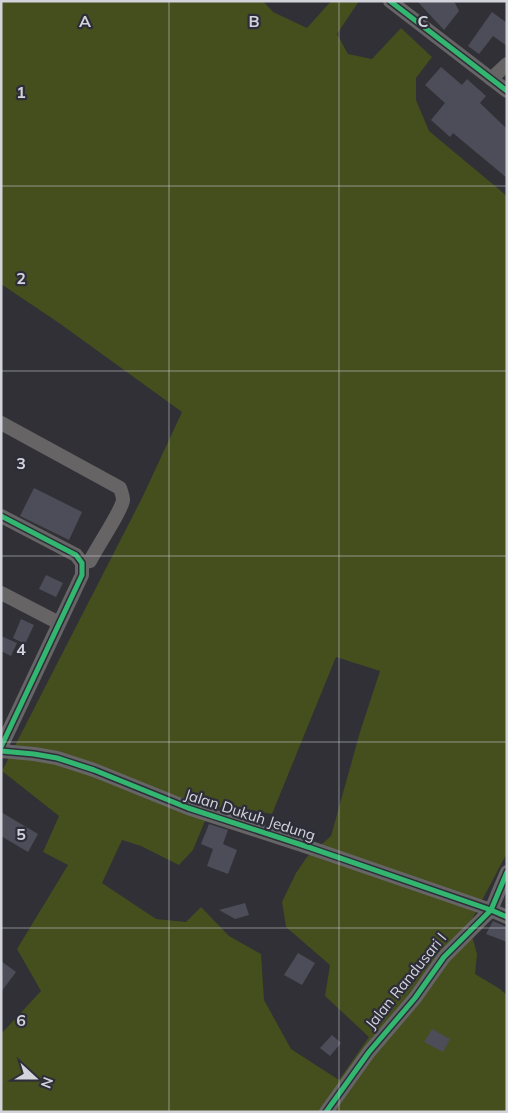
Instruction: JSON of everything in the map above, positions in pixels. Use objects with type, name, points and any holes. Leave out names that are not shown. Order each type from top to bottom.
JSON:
[{"type":"street","points":[[390,1],[507,91]]},
{"type":"street","points":[[491,80],[507,64]]},
{"type":"street","points":[[1,423],[120,488],[123,499],[118,512],[90,561],[82,563]]},
{"type":"street","points":[[1,516],[76,555],[82,563],[82,575],[1,747]]},
{"type":"street","points":[[1,594],[59,623]]},
{"type":"street","name":"Jalan Dukuh Jedung","points":[[1,752],[34,754],[57,758],[94,770],[188,808],[308,847],[507,917]]},
{"type":"street","points":[[491,910],[507,872]]},
{"type":"street","name":"Jalan Randusari I","points":[[326,1112],[369,1052],[415,998],[444,957],[491,910]]},
{"type":"green space","points":[[1,1],[263,1],[273,12],[307,28],[331,1],[359,1],[337,34],[348,54],[372,59],[401,28],[432,57],[416,78],[416,100],[429,131],[507,196],[507,853],[469,925],[477,954],[475,974],[507,995],[507,1112],[1,1112],[1,1034],[41,991],[17,949],[68,865],[43,852],[59,816],[2,771],[142,498],[182,412],[59,323],[1,284]],"holes":[[[336,657],[380,671],[360,732],[331,836],[307,857],[296,873],[282,902],[286,927],[330,965],[325,996],[369,1037],[339,1080],[291,1049],[264,1000],[261,954],[229,936],[201,907],[186,922],[156,919],[102,883],[122,840],[141,846],[179,865],[193,850],[209,811],[227,805],[272,814]]]},
{"type":"building","points":[[417,1],[454,1],[459,11],[444,30]]},
{"type":"building","points":[[492,12],[507,23],[507,46],[493,36],[479,54],[468,46]]},
{"type":"building","points":[[441,67],[462,85],[467,79],[486,96],[480,103],[507,129],[507,178],[453,133],[450,137],[431,120],[445,103],[425,85]]},
{"type":"building","points":[[34,488],[82,512],[69,540],[20,516]]},
{"type":"building","points":[[46,575],[63,583],[56,597],[39,589]]},
{"type":"building","points":[[21,619],[34,625],[25,644],[13,638]]},
{"type":"building","points":[[1,636],[17,643],[11,656],[1,651]]},
{"type":"building","points":[[1,812],[38,834],[28,852],[1,836]]},
{"type":"building","points":[[209,824],[228,830],[223,844],[237,850],[228,874],[207,866],[213,849],[201,844]]},
{"type":"building","points":[[245,903],[249,915],[235,919],[219,910]]},
{"type":"building","points":[[493,921],[507,927],[507,942],[486,934]]},
{"type":"building","points":[[298,953],[315,963],[302,985],[284,975]]},
{"type":"building","points":[[1,961],[16,972],[1,992]]},
{"type":"building","points":[[432,1029],[450,1039],[443,1052],[424,1042]]},
{"type":"building","points":[[332,1035],[341,1043],[330,1056],[320,1048]]},
{"type":"cycle path","points":[[390,1],[507,91]]},
{"type":"cycle path","points":[[1,516],[76,555],[82,563],[82,575],[1,747]]},
{"type":"cycle path","points":[[1,751],[57,758],[94,770],[188,808],[308,847],[507,917]]},
{"type":"cycle path","points":[[326,1112],[369,1052],[415,998],[444,957],[491,910],[507,872]]}]
